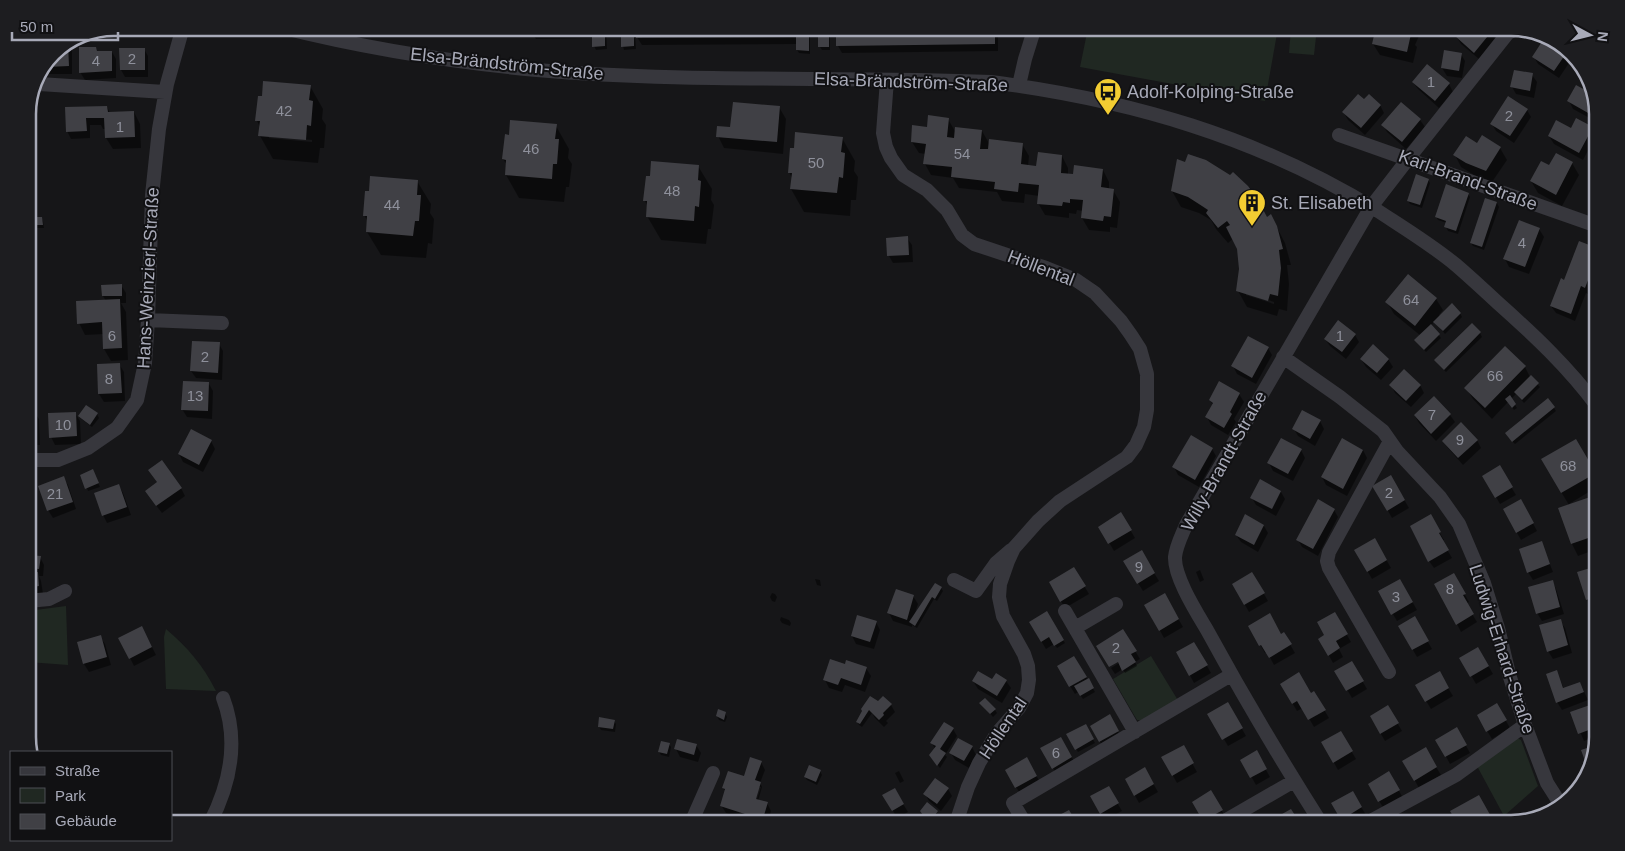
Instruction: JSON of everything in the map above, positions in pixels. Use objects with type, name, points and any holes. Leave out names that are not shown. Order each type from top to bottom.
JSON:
[{"type":"street","name":"Hans-Weinzierl-Straße","points":[[36,460],[58,460],[88,448],[117,428],[137,400],[145,363],[152,195],[159,129],[164,92],[181,36]]},
{"type":"street","name":"Elsa-Brändström-Straße","points":[[315,36],[406,54],[537,70],[636,75],[974,81],[1019,86],[1139,109],[1214,132],[1311,173],[1400,225],[1455,264],[1520,322],[1564,365],[1589,396]]},
{"type":"street","points":[[1019,86],[1032,36]]},
{"type":"street","name":"Willy-Brandt-Straße","points":[[1315,815],[1231,676],[1185,588],[1178,572],[1175,558],[1186,525],[1371,207],[1506,36]]},
{"type":"street","name":"Höllental","points":[[887,80],[883,133],[891,158],[903,175],[927,190],[947,210],[962,235],[974,244],[1076,280],[1095,293],[1121,321],[1140,349],[1145,362],[1148,390],[1144,427],[1136,445],[1127,457],[1060,501],[1038,521],[1014,548],[996,563],[976,591],[954,580]]},
{"type":"street","points":[[42,84],[164,92]]},
{"type":"street","name":"Karl-Brand-Straße","points":[[1339,135],[1589,223]]},
{"type":"street","points":[[148,320],[222,323]]},
{"type":"street","name":"Ludwig-Erhard-Straße","points":[[1283,357],[1340,397],[1383,431],[1440,497],[1459,524],[1484,583],[1525,725],[1547,783],[1557,799]]},
{"type":"street","points":[[1389,672],[1329,568],[1327,560],[1329,552],[1390,441]]},
{"type":"street","name":"Höllental","points":[[959,815],[968,787],[979,763],[998,733],[1019,708],[1027,693],[1029,680],[1028,666],[1024,654],[1003,616],[999,597],[1003,575],[1014,548]]},
{"type":"street","points":[[36,601],[49,600],[64,591]]},
{"type":"street","points":[[1075,628],[1116,604]]},
{"type":"street","points":[[1065,611],[1135,732]]},
{"type":"street","points":[[1020,815],[1013,803],[1231,676]]},
{"type":"street","points":[[214,815],[232,759],[232,733],[228,709],[223,698]]},
{"type":"street","points":[[1383,815],[1456,775],[1525,725]]},
{"type":"street","points":[[695,815],[713,773]]},
{"type":"street","points":[[1236,815],[1294,781]]},
{"type":"green space","points":[[1086,36],[1277,36],[1265,101],[1080,67]]},
{"type":"green space","points":[[1290,36],[1316,36],[1314,55],[1289,53]]},
{"type":"green space","points":[[66,606],[68,665],[36,663],[36,610]]},
{"type":"green space","points":[[166,629],[194,657],[216,691],[166,689],[164,637]]},
{"type":"green space","points":[[1151,656],[1179,702],[1146,721],[1137,720],[1113,679]]},
{"type":"green space","points":[[1517,738],[1521,740],[1538,786],[1503,815],[1477,766]]},
{"type":"building","points":[[592,36],[605,36],[605,46],[592,47]]},
{"type":"building","points":[[621,36],[634,36],[634,46],[621,47]]},
{"type":"building","points":[[636,36],[793,36],[793,37],[636,38]]},
{"type":"building","points":[[796,36],[809,36],[809,51],[796,50]]},
{"type":"building","points":[[818,36],[829,36],[829,47],[818,47]]},
{"type":"building","points":[[836,36],[995,36],[995,44],[836,46]]},
{"type":"building","points":[[1374,36],[1411,36],[1407,52],[1372,44]]},
{"type":"building","points":[[1455,36],[1488,36],[1474,53]]},
{"type":"building","points":[[1541,42],[1554,49],[1563,57],[1554,71],[1532,57]]},
{"type":"building","points":[[79,47],[96,47],[97,51],[112,51],[112,71],[79,73]]},
{"type":"building","points":[[119,48],[145,48],[145,70],[120,70]]},
{"type":"building","points":[[1444,50],[1462,53],[1459,71],[1441,68]]},
{"type":"building","points":[[68,51],[69,66],[52,67]]},
{"type":"building","points":[[1427,64],[1450,83],[1435,101],[1412,82]]},
{"type":"building","points":[[1514,70],[1533,73],[1530,91],[1510,87]]},
{"type":"building","points":[[263,81],[311,85],[309,100],[313,101],[311,126],[307,125],[306,140],[258,136],[260,121],[255,121],[258,96],[262,96]]},
{"type":"building","points":[[1576,85],[1585,90],[1589,113],[1567,101]]},
{"type":"building","points":[[1358,94],[1364,99],[1369,94],[1381,105],[1361,128],[1342,112]]},
{"type":"building","points":[[1508,96],[1528,109],[1510,136],[1490,124]]},
{"type":"building","points":[[733,102],[780,106],[777,142],[716,137],[717,126],[730,127]]},
{"type":"building","points":[[1401,102],[1421,119],[1402,142],[1381,125]]},
{"type":"building","points":[[107,106],[108,112],[134,111],[135,137],[105,138],[104,118],[86,118],[87,131],[66,132],[65,107]]},
{"type":"building","points":[[928,115],[949,118],[947,137],[954,138],[955,127],[982,130],[980,149],[988,149],[989,139],[1023,143],[1021,164],[1036,166],[1038,152],[1062,155],[1061,173],[1073,174],[1074,165],[1103,169],[1101,187],[1114,189],[1111,217],[1104,216],[1103,221],[1081,218],[1083,200],[1070,199],[1070,203],[1063,202],[1062,206],[1037,204],[1039,185],[1019,183],[1018,192],[994,189],[995,182],[951,177],[952,167],[923,164],[926,144],[911,142],[912,125],[927,127]]},
{"type":"building","points":[[1576,118],[1589,125],[1589,134],[1579,153],[1548,136],[1556,120],[1571,128]]},
{"type":"building","points":[[510,120],[557,124],[555,139],[559,139],[557,164],[553,164],[552,179],[505,175],[506,160],[502,159],[505,134],[509,135]]},
{"type":"building","points":[[795,132],[843,137],[841,152],[845,153],[843,178],[839,177],[837,193],[790,189],[792,173],[788,173],[790,148],[794,148]]},
{"type":"building","points":[[1482,135],[1501,147],[1486,171],[1466,163],[1453,155],[1466,136],[1477,143]]},
{"type":"building","points":[[1556,153],[1573,162],[1556,195],[1530,181],[1541,161],[1549,165]]},
{"type":"building","name":"St. Elisabeth","points":[[1188,154],[1206,160],[1230,175],[1233,172],[1248,186],[1267,217],[1271,214],[1277,226],[1283,249],[1279,250],[1281,268],[1278,296],[1270,294],[1268,301],[1236,291],[1239,269],[1237,249],[1226,227],[1230,225],[1227,221],[1218,228],[1206,213],[1208,210],[1188,197],[1171,191],[1177,159],[1185,162]]},
{"type":"building","points":[[651,161],[699,165],[698,180],[701,181],[699,207],[695,206],[694,221],[646,217],[647,201],[643,201],[646,176],[650,176]]},
{"type":"building","points":[[1416,174],[1429,179],[1420,205],[1407,201]]},
{"type":"building","points":[[370,176],[418,180],[417,195],[421,195],[419,221],[415,221],[413,236],[366,232],[367,216],[363,216],[365,191],[369,191]]},
{"type":"building","points":[[1446,184],[1469,193],[1456,231],[1444,227],[1446,221],[1435,217]]},
{"type":"building","points":[[1485,198],[1497,202],[1482,247],[1470,243]]},
{"type":"building","points":[[36,217],[42,217],[43,225],[36,225]]},
{"type":"building","points":[[1519,220],[1540,228],[1525,267],[1503,259]]},
{"type":"building","points":[[908,236],[909,255],[887,256],[886,238]]},
{"type":"building","points":[[1579,241],[1589,245],[1589,278],[1585,288],[1581,286],[1571,314],[1550,306],[1561,278],[1564,280]]},
{"type":"building","points":[[1408,274],[1437,298],[1415,326],[1385,302]]},
{"type":"building","points":[[122,284],[122,296],[102,296],[101,285]]},
{"type":"building","points":[[120,299],[122,348],[103,349],[102,322],[77,324],[76,301]]},
{"type":"building","points":[[1452,303],[1461,313],[1443,331],[1433,322]]},
{"type":"building","points":[[1338,320],[1356,334],[1342,352],[1324,339]]},
{"type":"building","points":[[1472,323],[1481,332],[1444,370],[1434,360]]},
{"type":"building","points":[[1431,324],[1440,334],[1424,350],[1414,340]]},
{"type":"building","points":[[1248,336],[1269,347],[1252,378],[1231,366]]},
{"type":"building","points":[[192,341],[220,342],[218,373],[190,371]]},
{"type":"building","points":[[1373,344],[1389,359],[1377,373],[1360,359]]},
{"type":"building","points":[[1505,346],[1526,366],[1485,408],[1464,388]]},
{"type":"building","points":[[120,363],[122,393],[98,394],[97,364]]},
{"type":"building","points":[[1404,369],[1421,385],[1406,401],[1389,385]]},
{"type":"building","points":[[1531,375],[1539,383],[1522,400],[1514,392]]},
{"type":"building","points":[[183,381],[209,382],[208,411],[181,410]]},
{"type":"building","points":[[1219,381],[1240,393],[1224,428],[1205,417],[1213,403],[1209,400]]},
{"type":"building","points":[[1510,395],[1516,404],[1512,408],[1505,399]]},
{"type":"building","points":[[1434,396],[1451,414],[1431,434],[1414,415]]},
{"type":"building","points":[[1548,398],[1555,407],[1512,442],[1505,433]]},
{"type":"building","points":[[86,405],[98,413],[90,425],[78,416]]},
{"type":"building","points":[[1302,410],[1321,420],[1310,439],[1292,429]]},
{"type":"building","points":[[76,412],[77,436],[49,438],[48,413]]},
{"type":"building","points":[[1461,422],[1478,440],[1458,458],[1442,441]]},
{"type":"building","points":[[191,429],[212,440],[199,465],[178,454]]},
{"type":"building","points":[[1191,435],[1213,448],[1195,480],[1172,467]]},
{"type":"building","points":[[1281,438],[1302,449],[1288,474],[1267,463]]},
{"type":"building","points":[[1342,438],[1363,450],[1343,489],[1321,477]]},
{"type":"building","points":[[1576,439],[1589,461],[1589,477],[1561,493],[1541,459]]},
{"type":"building","points":[[162,460],[182,488],[156,506],[145,491],[157,482],[148,470]]},
{"type":"building","points":[[1500,465],[1513,487],[1495,498],[1482,476]]},
{"type":"building","points":[[93,469],[99,483],[85,489],[80,475]]},
{"type":"building","points":[[1391,475],[1405,500],[1387,511],[1372,486]]},
{"type":"building","points":[[64,476],[73,502],[47,511],[38,486]]},
{"type":"building","points":[[1260,479],[1281,491],[1272,509],[1250,498]]},
{"type":"building","points":[[119,484],[127,507],[102,516],[94,493]]},
{"type":"building","points":[[1589,497],[1589,538],[1571,544],[1558,508]]},
{"type":"building","points":[[1318,499],[1335,509],[1313,549],[1296,540]]},
{"type":"building","points":[[1521,499],[1534,523],[1516,533],[1503,509]]},
{"type":"building","points":[[1121,512],[1132,530],[1108,544],[1098,527]]},
{"type":"building","points":[[1245,514],[1264,525],[1254,545],[1235,535]]},
{"type":"building","points":[[1431,514],[1449,550],[1428,562],[1410,526]]},
{"type":"building","points":[[1375,538],[1387,560],[1367,572],[1354,550]]},
{"type":"building","points":[[1542,541],[1550,564],[1527,573],[1519,549]]},
{"type":"building","points":[[1142,550],[1155,573],[1137,584],[1123,561]]},
{"type":"building","points":[[36,556],[41,556],[39,569],[36,569]]},
{"type":"building","points":[[1074,567],[1086,586],[1060,602],[1049,582]]},
{"type":"building","points":[[1589,568],[1589,599],[1586,600],[1577,572]]},
{"type":"building","points":[[36,572],[38,572],[39,586],[36,587]]},
{"type":"building","points":[[1252,572],[1265,593],[1244,605],[1232,584]]},
{"type":"building","points":[[1454,573],[1466,594],[1463,595],[1474,614],[1456,625],[1434,584]]},
{"type":"building","points":[[1400,579],[1413,602],[1391,615],[1378,591]]},
{"type":"building","points":[[1553,580],[1560,607],[1536,614],[1528,587]]},
{"type":"building","points":[[935,583],[942,587],[935,599],[932,597],[915,626],[909,622]]},
{"type":"building","points":[[896,589],[914,595],[907,620],[887,613]]},
{"type":"building","points":[[1165,593],[1179,619],[1159,631],[1144,605]]},
{"type":"building","points":[[1047,611],[1064,640],[1054,646],[1049,637],[1041,642],[1029,622]]},
{"type":"building","points":[[1335,612],[1348,634],[1336,641],[1340,648],[1328,656],[1318,639],[1324,635],[1317,622]]},
{"type":"building","points":[[1270,613],[1281,634],[1284,632],[1292,644],[1269,658],[1261,645],[1259,646],[1248,626]]},
{"type":"building","points":[[857,615],[877,621],[870,642],[851,636]]},
{"type":"building","points":[[1415,616],[1429,641],[1412,650],[1398,626]]},
{"type":"building","points":[[1561,619],[1568,645],[1547,652],[1539,625]]},
{"type":"building","points":[[142,626],[152,647],[129,659],[118,638]]},
{"type":"building","points":[[1123,629],[1137,651],[1131,654],[1136,662],[1122,671],[1118,662],[1109,667],[1096,646]]},
{"type":"building","points":[[101,635],[107,657],[83,664],[77,642]]},
{"type":"building","points":[[1194,642],[1208,665],[1189,676],[1176,652]]},
{"type":"building","points":[[1478,647],[1489,666],[1470,677],[1459,658]]},
{"type":"building","points":[[1074,656],[1087,677],[1069,687],[1057,666]]},
{"type":"building","points":[[830,659],[845,664],[846,660],[867,667],[861,685],[841,678],[838,685],[823,680]]},
{"type":"building","points":[[1352,661],[1364,681],[1346,691],[1334,671]]},
{"type":"building","points":[[1557,670],[1563,688],[1580,682],[1584,692],[1556,703],[1546,674]]},
{"type":"building","points":[[978,671],[992,679],[996,673],[1007,680],[997,696],[972,681]]},
{"type":"building","points":[[1440,671],[1449,688],[1425,702],[1415,685]]},
{"type":"building","points":[[1299,672],[1311,693],[1314,691],[1326,710],[1308,720],[1297,701],[1292,704],[1280,684]]},
{"type":"building","points":[[1089,678],[1094,688],[1080,696],[1074,686]]},
{"type":"building","points":[[870,696],[878,701],[883,696],[892,704],[879,720],[869,710],[860,724],[856,722],[862,711],[861,709]]},
{"type":"building","points":[[985,698],[996,709],[990,714],[979,703]]},
{"type":"building","points":[[1228,702],[1243,728],[1222,740],[1207,714]]},
{"type":"building","points":[[1497,703],[1507,720],[1486,732],[1477,715]]},
{"type":"building","points":[[1388,705],[1399,723],[1380,734],[1370,716]]},
{"type":"building","points":[[1589,705],[1589,730],[1578,734],[1570,712]]},
{"type":"building","points":[[718,709],[726,712],[724,720],[716,716]]},
{"type":"building","points":[[1110,714],[1119,731],[1099,742],[1090,726]]},
{"type":"building","points":[[599,717],[615,720],[613,729],[598,727]]},
{"type":"building","points":[[944,722],[954,728],[940,749],[946,753],[937,766],[929,755],[936,746],[930,743]]},
{"type":"building","points":[[1086,724],[1094,739],[1075,750],[1066,734]]},
{"type":"building","points":[[1457,727],[1467,745],[1445,757],[1435,740]]},
{"type":"building","points":[[1341,731],[1353,751],[1333,763],[1321,742]]},
{"type":"building","points":[[1061,737],[1072,757],[1052,769],[1040,748]]},
{"type":"building","points":[[958,738],[973,746],[964,761],[949,753]]},
{"type":"building","points":[[677,739],[697,744],[694,755],[674,749]]},
{"type":"building","points":[[661,741],[670,743],[667,754],[658,752]]},
{"type":"building","points":[[1184,745],[1194,763],[1172,776],[1161,757]]},
{"type":"building","points":[[1426,747],[1437,767],[1414,781],[1402,761]]},
{"type":"building","points":[[1588,748],[1585,761],[1581,750]]},
{"type":"building","points":[[1257,750],[1267,769],[1250,778],[1240,760]]},
{"type":"building","points":[[750,757],[762,761],[755,780],[761,782],[756,799],[768,802],[764,815],[748,815],[720,806],[725,789],[722,788],[728,771],[744,776]]},
{"type":"building","points":[[1027,757],[1037,776],[1015,788],[1005,770]]},
{"type":"building","points":[[809,765],[821,770],[816,782],[804,777]]},
{"type":"building","points":[[1145,767],[1154,784],[1134,796],[1125,779]]},
{"type":"building","points":[[1389,771],[1400,790],[1378,802],[1368,784]]},
{"type":"building","points":[[935,778],[949,788],[937,804],[923,794]]},
{"type":"building","points":[[1109,786],[1119,803],[1100,814],[1090,796]]},
{"type":"building","points":[[895,788],[904,804],[892,811],[882,795]]},
{"type":"building","points":[[1211,790],[1223,810],[1214,815],[1200,815],[1192,802]]},
{"type":"building","points":[[1353,791],[1362,807],[1349,815],[1338,815],[1331,803]]},
{"type":"building","points":[[1479,795],[1490,815],[1452,815],[1450,811]]},
{"type":"building","points":[[927,802],[938,811],[935,815],[923,815],[920,811]]},
{"type":"building","points":[[1291,809],[1295,815],[1280,815]]},
{"type":"building","points":[[1069,810],[1072,815],[1059,815]]},
{"type":"place","name":"Adolf-Kolping-Straße","points":[[1108,116]]},
{"type":"place","name":"St. Elisabeth","points":[[1252,227]]}]
